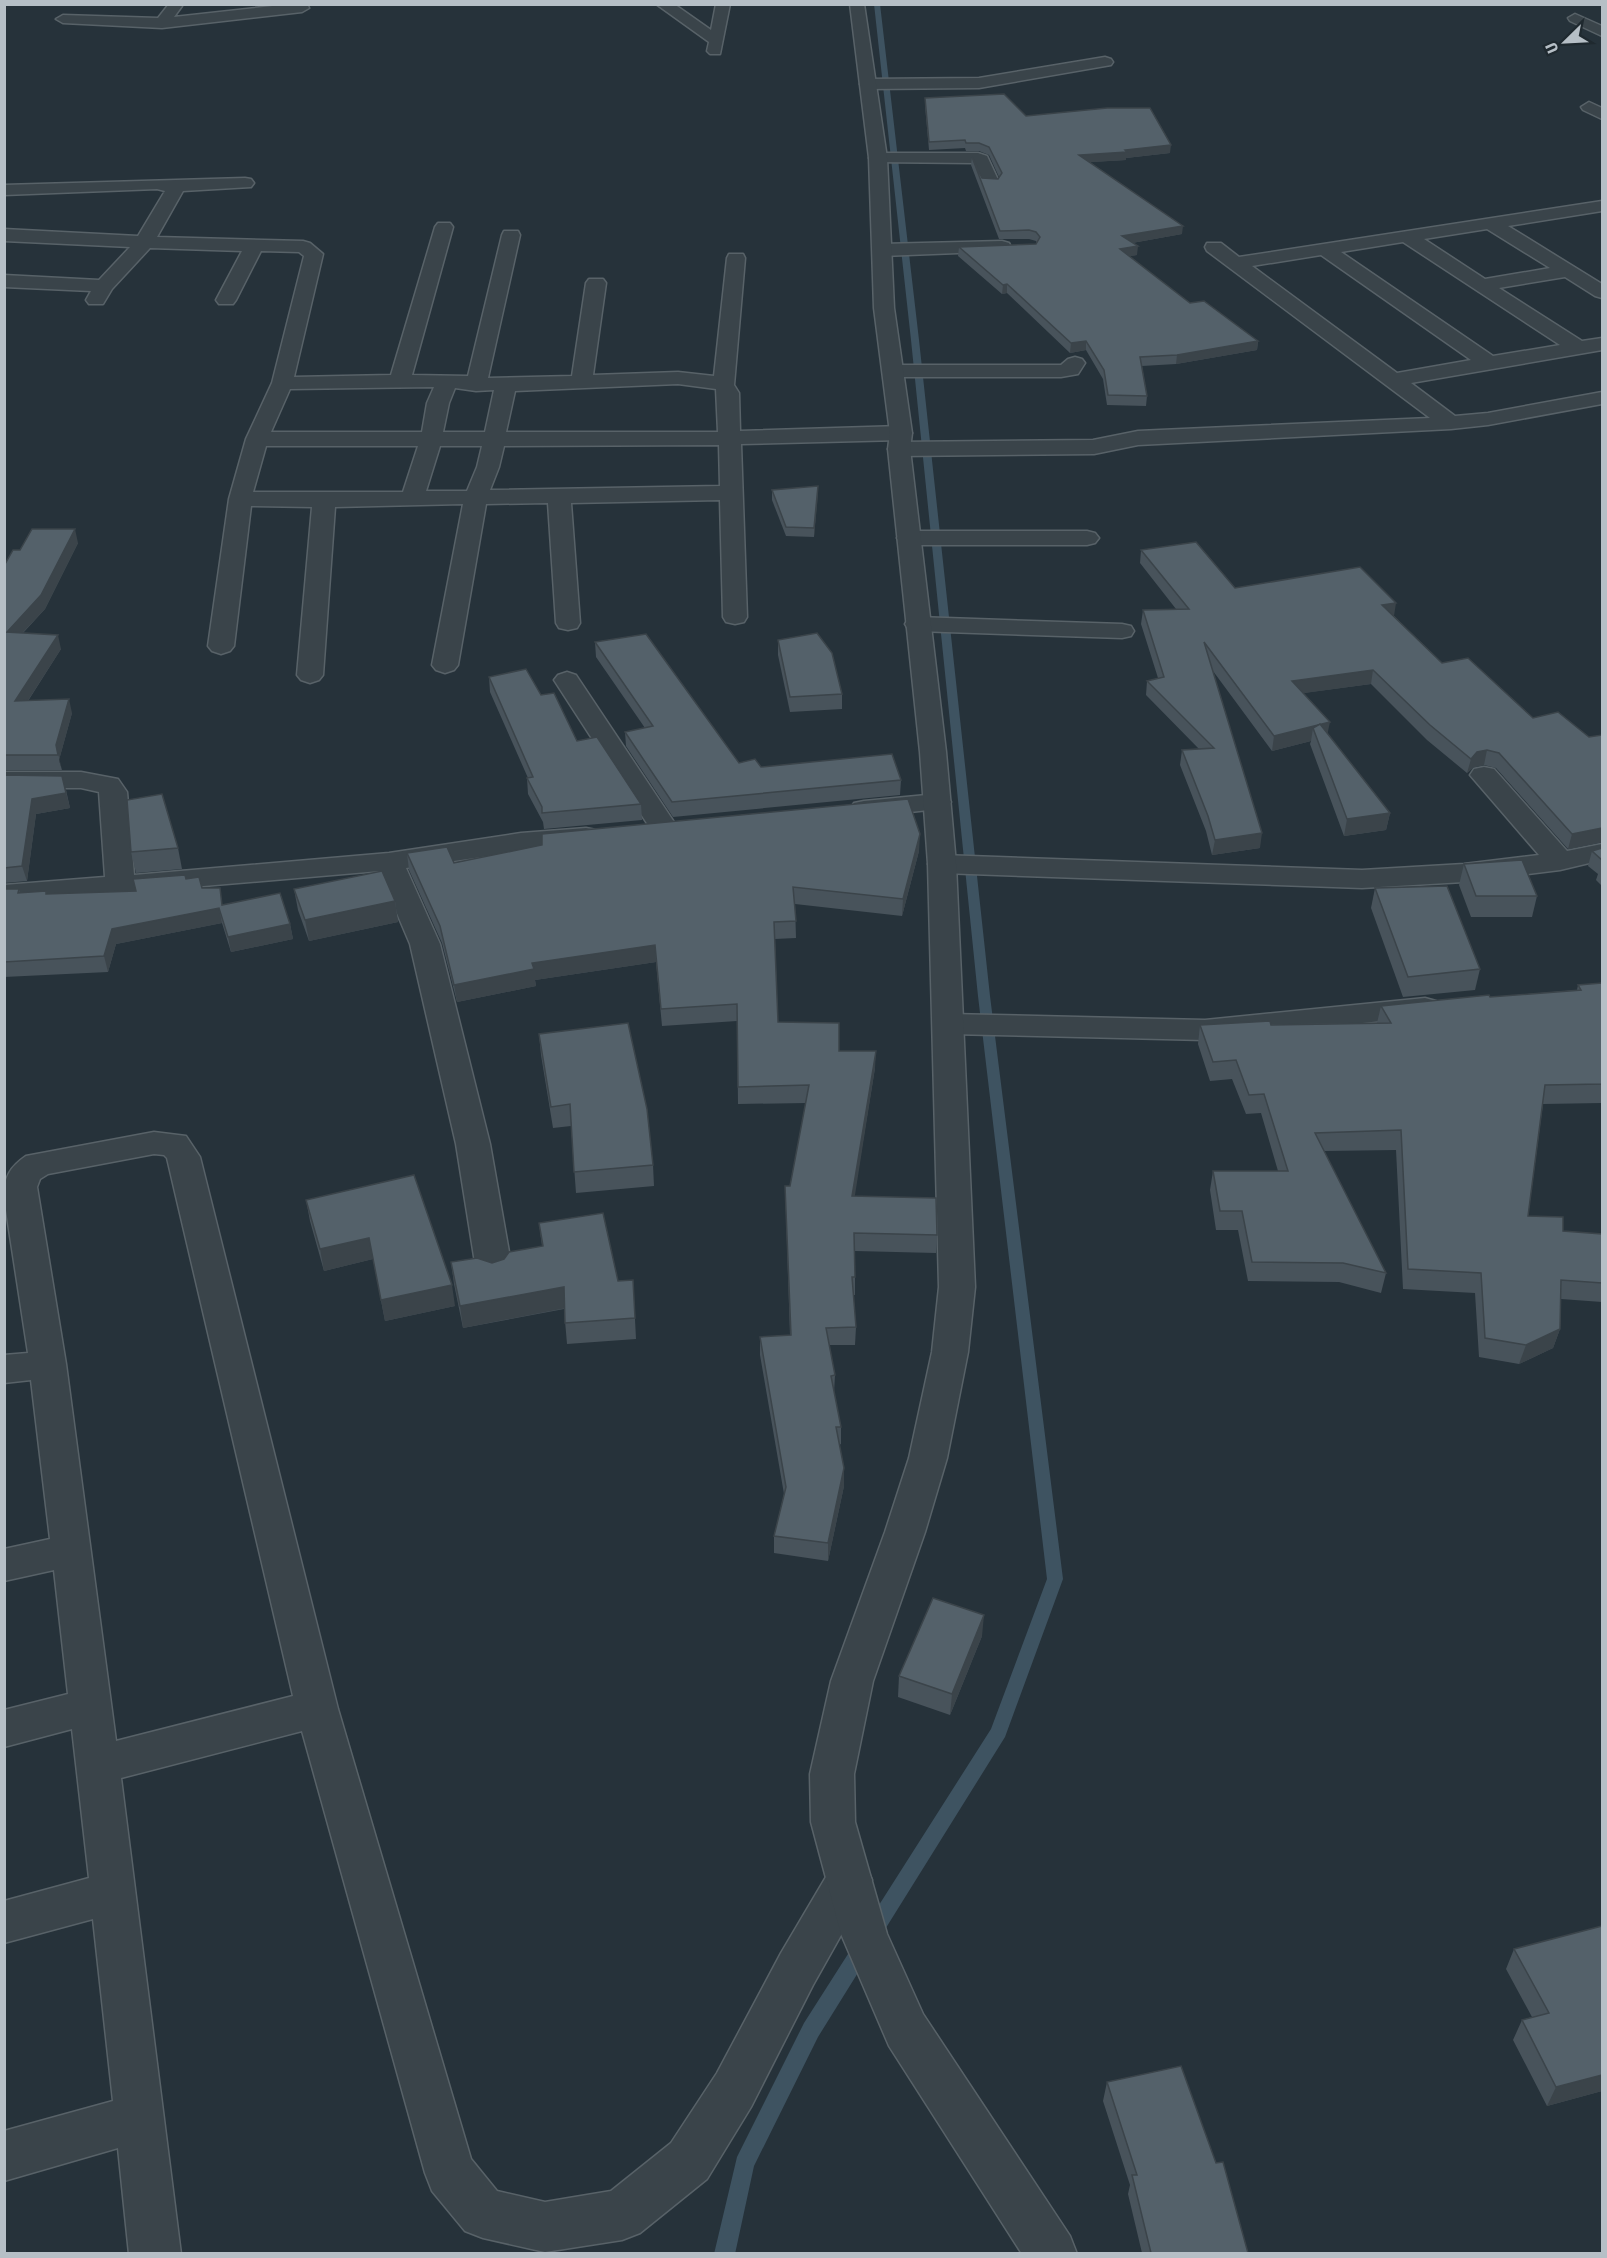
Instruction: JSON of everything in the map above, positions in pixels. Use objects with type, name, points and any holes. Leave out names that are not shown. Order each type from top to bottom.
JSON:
[{"type":"street","points":[[63,19],[162,22],[251,9],[302,8],[298,4]]},
{"type":"street","points":[[663,4],[716,46],[723,4]]},
{"type":"street","points":[[857,4],[874,84],[898,249],[884,308],[902,371],[905,444],[920,538],[928,624],[937,802],[952,864],[960,1025],[953,1223],[957,1287],[941,1402],[928,1458],[905,1532],[852,1681],[832,1774],[833,1822],[864,1934],[906,2030],[1052,2253]]},
{"type":"street","points":[[153,5],[176,5]]},
{"type":"street","points":[[162,22],[176,5]]},
{"type":"street","points":[[1575,18],[1602,32]]},
{"type":"street","points":[[874,84],[1008,80],[1105,62]]},
{"type":"street","points":[[1602,105],[1589,107],[1602,114]]},
{"type":"street","points":[[885,158],[978,158],[990,182]]},
{"type":"street","points":[[4,190],[244,183]]},
{"type":"street","points":[[4,281],[100,293],[145,242],[154,221],[174,191],[170,186]]},
{"type":"street","points":[[1235,263],[1602,206]]},
{"type":"street","points":[[1575,211],[1602,227]]},
{"type":"street","points":[[131,221],[154,221]]},
{"type":"street","points":[[4,224],[85,222]]},
{"type":"street","points":[[1490,224],[1602,292]]},
{"type":"street","points":[[400,382],[444,227]]},
{"type":"street","points":[[4,235],[303,247],[314,254],[282,383],[257,439],[240,499],[221,646]]},
{"type":"street","points":[[476,385],[511,235]]},
{"type":"street","points":[[1406,236],[1578,348]]},
{"type":"street","points":[[226,300],[254,246]]},
{"type":"street","points":[[898,249],[1016,247]]},
{"type":"street","points":[[1214,247],[1451,423]]},
{"type":"street","points":[[1324,249],[1490,363]]},
{"type":"street","points":[[735,617],[728,393],[724,385],[736,258]]},
{"type":"street","points":[[1482,285],[1568,271]]},
{"type":"street","points":[[581,383],[596,283]]},
{"type":"street","points":[[1392,380],[1602,344]]},
{"type":"street","points":[[902,371],[1061,371],[1071,370],[1075,363]]},
{"type":"street","points":[[282,383],[447,381],[476,385],[506,385],[678,378],[707,380],[724,385]]},
{"type":"street","points":[[412,499],[431,440],[438,403],[447,381]]},
{"type":"street","points":[[445,665],[476,498],[488,467],[506,385]]},
{"type":"street","points":[[257,439],[729,438],[905,444],[966,450],[1094,447],[1114,441],[1138,438],[1451,423],[1488,419],[1602,398]]},
{"type":"street","points":[[240,499],[324,501],[731,493]]},
{"type":"street","points":[[559,497],[568,623]]},
{"type":"street","points":[[310,675],[324,501]]},
{"type":"street","points":[[920,538],[1087,538]]},
{"type":"street","points":[[928,624],[1122,631]]},
{"type":"street","points":[[4,894],[389,862],[521,842],[652,829],[567,680]]},
{"type":"street","points":[[1484,775],[1560,861]]},
{"type":"street","points":[[4,780],[81,780],[108,785],[113,792],[120,886]]},
{"type":"street","points":[[842,811],[937,802]]},
{"type":"street","points":[[952,864],[1362,879],[1464,873],[1560,861],[1602,852]]},
{"type":"street","points":[[389,862],[428,955],[473,1144],[494,1269]]},
{"type":"street","points":[[960,1025],[1205,1030],[1455,1005]]},
{"type":"street","points":[[155,2253],[91,1706],[48,1364],[20,1187],[25,1173],[38,1164],[153,1143],[174,1144],[183,1157],[317,1709],[450,2173],[483,2213],[545,2227],[622,2215],[689,2161],[734,2090],[797,1969],[849,1880]]},
{"type":"street","points":[[4,1369],[48,1364]]},
{"type":"street","points":[[4,1564],[71,1550]]},
{"type":"street","points":[[4,1729],[91,1706]]},
{"type":"street","points":[[98,1765],[317,1709]]},
{"type":"street","points":[[4,1922],[113,1893]]},
{"type":"street","points":[[4,2156],[139,2118]]},
{"type":"building","points":[[1004,94],[1026,116],[1107,108],[1150,108],[1171,145],[1125,150],[1127,152],[1079,155],[1183,226],[1122,236],[1138,246],[1120,249],[1190,303],[1204,301],[1258,341],[1177,355],[1140,357],[1147,396],[1108,395],[1104,370],[1086,341],[1071,343],[1007,284],[1003,285],[959,247],[1036,244],[1040,237],[1036,232],[1029,230],[1000,231],[972,157],[982,178],[998,179],[1002,173],[989,147],[979,143],[966,143],[965,140],[929,142],[925,98]]},
{"type":"building","points":[[818,486],[814,528],[786,527],[772,490]]},
{"type":"building","points":[[32,529],[75,529],[41,595],[7,632],[58,635],[15,701],[69,699],[56,745],[58,755],[4,755],[4,566],[13,550],[20,550]]},
{"type":"building","points":[[1196,542],[1235,588],[1360,567],[1396,603],[1382,605],[1442,663],[1468,658],[1533,718],[1558,712],[1589,737],[1602,735],[1602,828],[1572,834],[1499,753],[1487,750],[1477,752],[1471,759],[1430,725],[1373,670],[1292,681],[1330,722],[1274,736],[1204,642],[1262,833],[1215,840],[1182,750],[1214,748],[1147,681],[1164,677],[1143,610],[1189,609],[1141,550]]},
{"type":"building","points":[[817,633],[832,653],[842,694],[790,697],[778,640]]},
{"type":"building","points":[[646,634],[739,763],[755,759],[761,767],[892,754],[901,780],[672,802],[625,732],[653,726],[595,642]]},
{"type":"building","points":[[526,669],[541,695],[554,693],[577,741],[597,737],[641,804],[542,813],[542,807],[527,778],[533,777],[489,677]]},
{"type":"building","points":[[1320,724],[1390,813],[1347,819],[1313,728]]},
{"type":"building","points":[[4,775],[62,776],[66,793],[32,799],[22,866],[4,868]]},
{"type":"building","points":[[162,794],[178,848],[131,852],[127,800]]},
{"type":"building","points":[[908,799],[920,834],[903,899],[793,887],[796,921],[774,922],[778,1022],[839,1023],[839,1051],[876,1051],[852,1196],[936,1198],[937,1235],[854,1233],[855,1277],[852,1277],[856,1327],[826,1328],[835,1375],[831,1376],[841,1427],[836,1427],[844,1468],[828,1543],[774,1536],[786,1487],[760,1337],[791,1335],[785,1186],[790,1186],[809,1085],[738,1087],[737,1004],[661,1009],[655,945],[532,963],[534,969],[454,985],[440,926],[407,853],[447,847],[454,863],[542,845],[542,834]]},
{"type":"building","points":[[1602,848],[1602,860],[1592,851]]},
{"type":"building","points":[[1522,860],[1537,896],[1476,896],[1464,864]]},
{"type":"building","points":[[382,871],[395,901],[305,920],[294,889]]},
{"type":"building","points":[[185,875],[186,879],[199,877],[202,888],[220,888],[222,905],[280,893],[290,924],[228,937],[219,908],[112,929],[104,956],[4,962],[4,889],[19,889],[18,893],[46,891],[46,894],[136,891],[133,879]]},
{"type":"building","points":[[1447,886],[1480,969],[1408,977],[1375,888]]},
{"type":"building","points":[[1602,983],[1602,1084],[1545,1085],[1528,1216],[1563,1217],[1563,1231],[1602,1234],[1602,1283],[1561,1280],[1560,1329],[1526,1345],[1485,1338],[1481,1273],[1408,1269],[1401,1130],[1315,1133],[1386,1273],[1343,1263],[1252,1262],[1242,1211],[1220,1211],[1213,1171],[1288,1171],[1264,1094],[1249,1095],[1236,1060],[1213,1062],[1200,1025],[1270,1021],[1271,1025],[1391,1023],[1381,1006],[1489,995],[1490,997],[1581,990],[1578,985]]},
{"type":"building","points":[[628,1023],[647,1109],[653,1165],[574,1172],[570,1104],[551,1107],[539,1034]]},
{"type":"building","points":[[414,1175],[452,1285],[381,1300],[369,1238],[320,1249],[306,1200]]},
{"type":"building","points":[[603,1213],[618,1281],[633,1280],[635,1318],[565,1323],[564,1287],[460,1306],[451,1262],[477,1258],[492,1263],[504,1259],[509,1252],[543,1246],[539,1223]]},
{"type":"building","points":[[933,1598],[984,1615],[952,1694],[899,1676]]},
{"type":"building","points":[[1602,1926],[1602,2075],[1556,2087],[1522,2020],[1549,2013],[1514,1949]]},
{"type":"building","points":[[1181,2066],[1216,2163],[1223,2162],[1248,2253],[1151,2253],[1132,2175],[1137,2175],[1107,2082]]},
{"type":"waterway","points":[[872,1933],[999,1732],[1055,1579],[984,996],[877,4]]},
{"type":"waterway","points":[[724,2254],[744,2164],[811,2030],[862,1949]]}]
